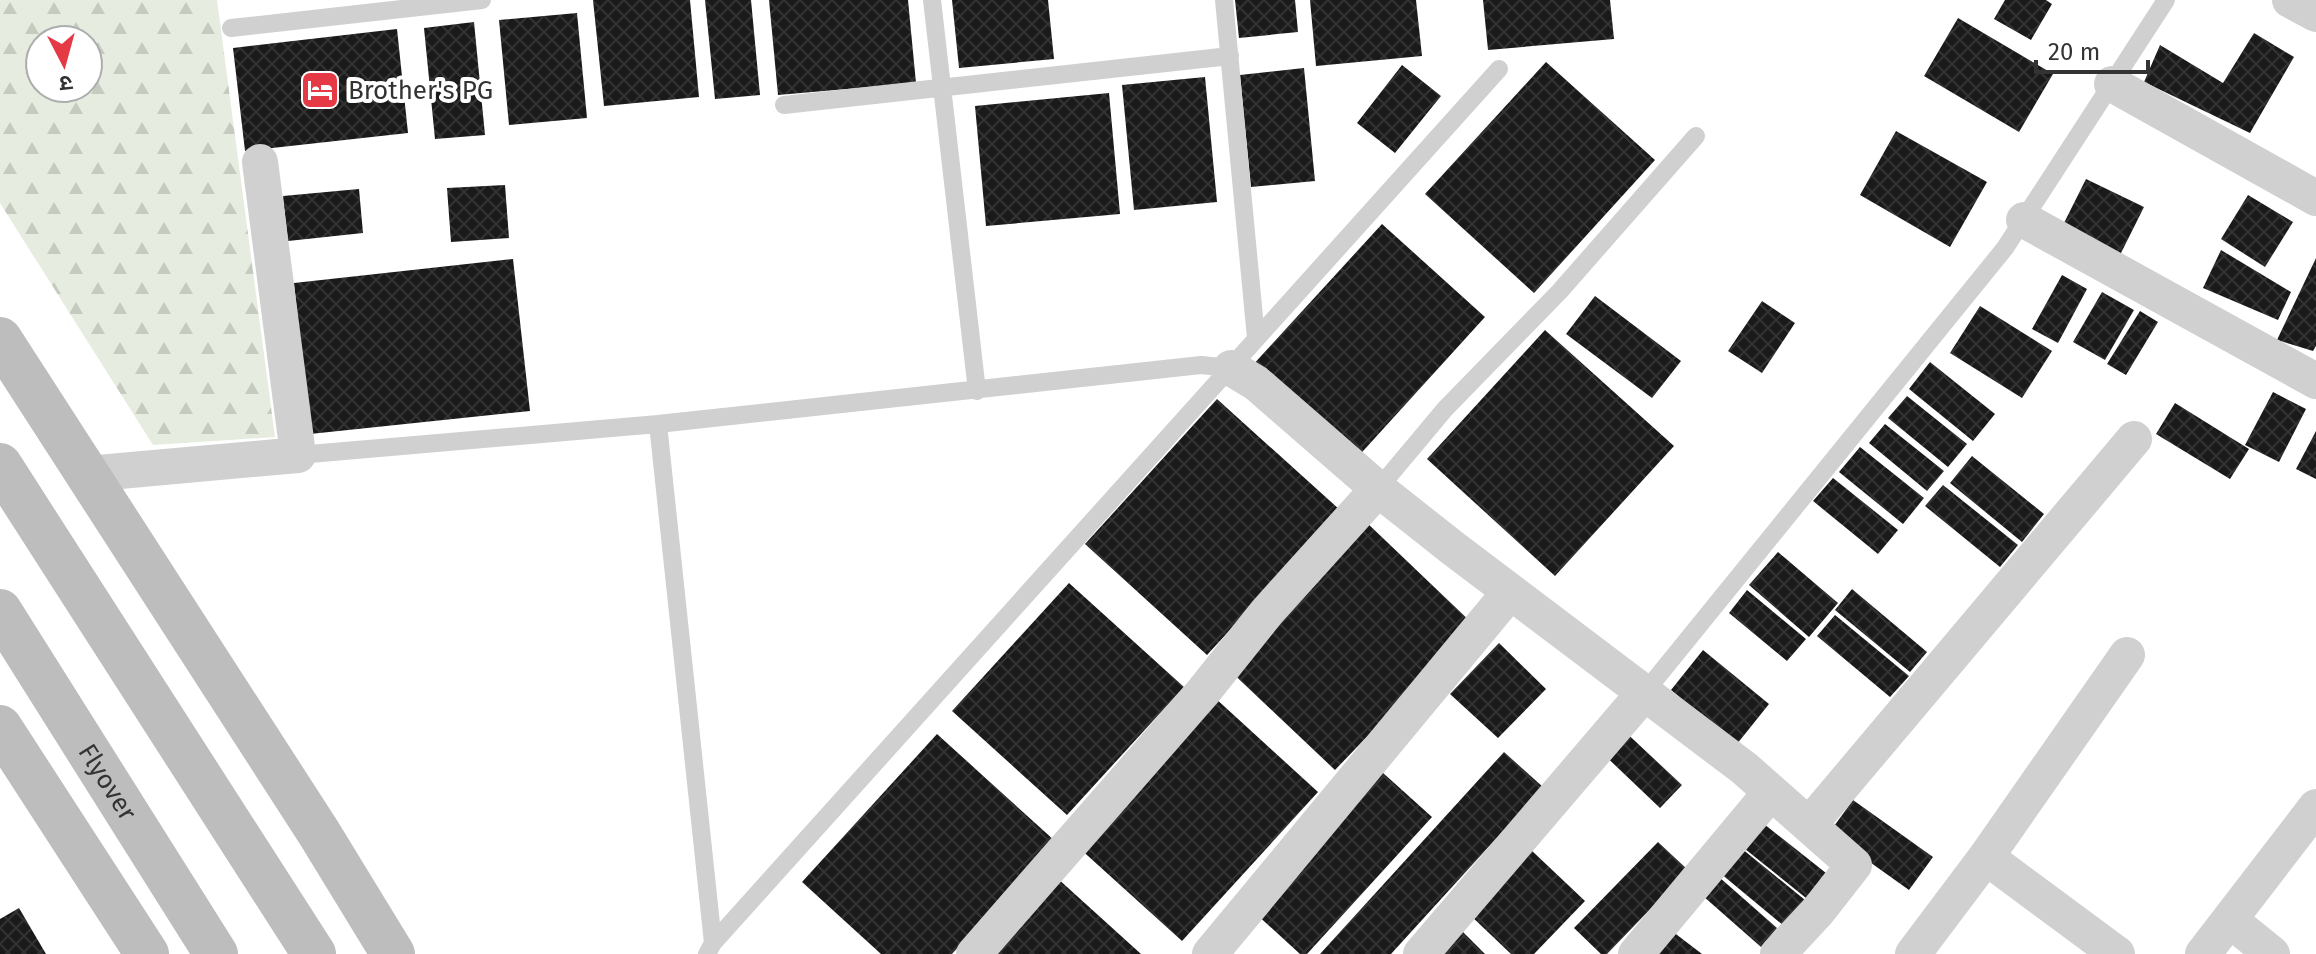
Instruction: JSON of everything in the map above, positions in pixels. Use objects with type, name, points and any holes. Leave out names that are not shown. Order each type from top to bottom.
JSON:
[{"type":"street","points":[[2290,0],[2316,14]]},
{"type":"street","points":[[2112,84],[2316,198]]},
{"type":"street","points":[[87,474],[298,455],[260,162]]},
{"type":"street","points":[[2024,220],[2316,381]]},
{"type":"street","points":[[0,339],[319,833],[393,954]]},
{"type":"street","points":[[1231,368],[1256,383],[1378,489],[1771,792],[1854,865],[1818,911],[1778,954]]},
{"type":"street","points":[[1809,825],[2134,439]]},
{"type":"street","points":[[0,465],[314,954]]},
{"type":"street","points":[[974,954],[1203,692],[1267,612],[1378,489]]},
{"type":"street","points":[[1210,954],[1510,592]]},
{"type":"street","name":"Flyover","points":[[0,611],[216,954]]},
{"type":"street","points":[[1913,954],[1986,857],[2127,655]]},
{"type":"street","points":[[1421,954],[1645,692]]},
{"type":"street","points":[[0,727],[147,954]]},
{"type":"street","points":[[1636,954],[1771,792]]},
{"type":"street","points":[[2203,954],[2316,807]]},
{"type":"street","points":[[1986,857],[2117,954]]},
{"type":"street","points":[[2230,920],[2272,954]]},
{"type":"lane","points":[[231,28],[482,0]]},
{"type":"lane","points":[[932,0],[977,391]]},
{"type":"lane","points":[[1224,0],[1256,338]]},
{"type":"lane","points":[[1645,692],[2005,248],[2166,0]]},
{"type":"lane","points":[[784,105],[1230,56]]},
{"type":"lane","points":[[710,949],[1499,69]]},
{"type":"lane","points":[[1378,489],[1445,409],[1560,291],[1696,136]]},
{"type":"lane","points":[[298,455],[658,424],[1201,365],[1231,368]]},
{"type":"lane","points":[[658,424],[710,949]]},
{"type":"green space","points":[[0,0],[217,0],[275,437],[153,445],[0,203]]},
{"type":"building","points":[[593,0],[690,0],[699,97],[604,106]]},
{"type":"building","points":[[705,0],[751,0],[760,95],[715,99]]},
{"type":"building","points":[[769,0],[908,0],[916,83],[778,95]]},
{"type":"building","points":[[952,0],[1048,0],[1054,59],[959,68]]},
{"type":"building","points":[[1235,0],[1295,0],[1298,32],[1239,38]]},
{"type":"building","points":[[1310,0],[1416,0],[1422,56],[1316,66]]},
{"type":"building","points":[[1483,0],[1610,0],[1614,39],[1488,50]]},
{"type":"building","points":[[2005,0],[2046,0],[2052,4],[2031,40],[1994,19]]},
{"type":"building","points":[[577,13],[587,118],[509,125],[499,20]]},
{"type":"building","points":[[1958,18],[2053,74],[2019,132],[1924,76]]},
{"type":"building","points":[[474,22],[485,135],[435,139],[424,28]]},
{"type":"building","name":"Brother's PG","points":[[397,29],[408,133],[245,151],[233,48]]},
{"type":"building","points":[[2254,33],[2294,57],[2250,133],[2144,82],[2160,45],[2223,83]]},
{"type":"building","points":[[1546,62],[1655,160],[1534,293],[1425,194]]},
{"type":"building","points":[[1402,65],[1441,96],[1395,153],[1357,123]]},
{"type":"building","points":[[1304,68],[1315,181],[1251,187],[1240,75]]},
{"type":"building","points":[[1205,77],[1217,202],[1134,210],[1122,85]]},
{"type":"building","points":[[1109,93],[1120,214],[986,226],[975,106]]},
{"type":"building","points":[[1896,131],[1987,182],[1950,247],[1860,195]]},
{"type":"building","points":[[2086,179],[2144,207],[2118,259],[2060,231]]},
{"type":"building","points":[[505,185],[509,238],[451,242],[447,188]]},
{"type":"building","points":[[359,189],[363,233],[288,241],[283,196]]},
{"type":"building","points":[[2248,195],[2293,222],[2265,267],[2221,239]]},
{"type":"building","points":[[1382,224],[1485,317],[1354,461],[1251,367]]},
{"type":"building","points":[[2221,250],[2291,292],[2278,320],[2203,288]]},
{"type":"building","points":[[2316,258],[2316,346],[2313,351],[2277,340]]},
{"type":"building","points":[[513,259],[530,411],[310,434],[294,283]]},
{"type":"building","points":[[2062,275],[2087,289],[2058,343],[2032,329]]},
{"type":"building","points":[[2102,292],[2134,310],[2105,360],[2073,342]]},
{"type":"building","points":[[1595,296],[1681,361],[1652,398],[1566,334]]},
{"type":"building","points":[[1762,301],[1795,323],[1762,373],[1728,351]]},
{"type":"building","points":[[1980,306],[2052,351],[2022,398],[1950,353]]},
{"type":"building","points":[[2140,311],[2158,322],[2126,375],[2107,364]]},
{"type":"building","points":[[1545,330],[1674,446],[1555,576],[1427,459]]},
{"type":"building","points":[[1930,362],[1995,414],[1973,441],[1909,389]]},
{"type":"building","points":[[2273,392],[2306,409],[2279,462],[2245,445]]},
{"type":"building","points":[[1907,396],[1967,444],[1948,467],[1888,418]]},
{"type":"building","points":[[1217,399],[1340,510],[1207,655],[1085,544]]},
{"type":"building","points":[[2175,403],[2249,449],[2230,479],[2156,434]]},
{"type":"building","points":[[1885,424],[1944,471],[1927,491],[1869,443]]},
{"type":"building","points":[[2316,431],[2316,479],[2296,469]]},
{"type":"building","points":[[1860,447],[1924,498],[1903,524],[1839,472]]},
{"type":"building","points":[[1972,456],[2044,514],[2022,542],[1950,483]]},
{"type":"building","points":[[1833,478],[1898,530],[1878,554],[1813,501]]},
{"type":"building","points":[[1943,485],[2018,545],[2000,567],[1925,506]]},
{"type":"building","points":[[1365,521],[1474,625],[1335,770],[1225,666]]},
{"type":"building","points":[[1778,552],[1838,603],[1809,637],[1749,585]]},
{"type":"building","points":[[1069,583],[1184,687],[1067,815],[952,711]]},
{"type":"building","points":[[1852,589],[1927,652],[1910,672],[1835,610]]},
{"type":"building","points":[[1747,590],[1806,639],[1787,661],[1729,613]]},
{"type":"building","points":[[1835,615],[1909,676],[1890,697],[1817,636]]},
{"type":"building","points":[[1499,643],[1546,689],[1498,738],[1450,694]]},
{"type":"building","points":[[1703,650],[1769,704],[1737,744],[1671,690]]},
{"type":"building","points":[[1214,697],[1318,792],[1182,941],[1077,846]]},
{"type":"building","points":[[1619,726],[1682,785],[1660,808],[1597,748]]},
{"type":"building","points":[[937,734],[1055,841],[952,954],[881,954],[802,882]]},
{"type":"building","points":[[1504,752],[1543,787],[1391,954],[1320,954]]},
{"type":"building","points":[[1382,772],[1432,817],[1307,954],[1300,954],[1254,912]]},
{"type":"building","points":[[1853,800],[1933,857],[1909,890],[1829,833]]},
{"type":"building","points":[[1759,820],[1831,877],[1811,902],[1740,845]]},
{"type":"building","points":[[1658,842],[1688,870],[1607,954],[1601,954],[1574,928]]},
{"type":"building","points":[[1741,848],[1805,900],[1784,926],[1720,873]]},
{"type":"building","points":[[1530,849],[1585,901],[1534,954],[1511,954],[1469,914]]},
{"type":"building","points":[[1056,877],[1141,954],[985,954]]},
{"type":"building","points":[[1719,877],[1777,928],[1761,947],[1703,896]]},
{"type":"building","points":[[19,908],[46,954],[0,954],[0,919]]},
{"type":"building","points":[[1459,928],[1485,954],[1434,954]]},
{"type":"building","points":[[1668,928],[1702,954],[1648,954]]},
{"type":"place","name":"Brother's PG","points":[[320,90]]}]
